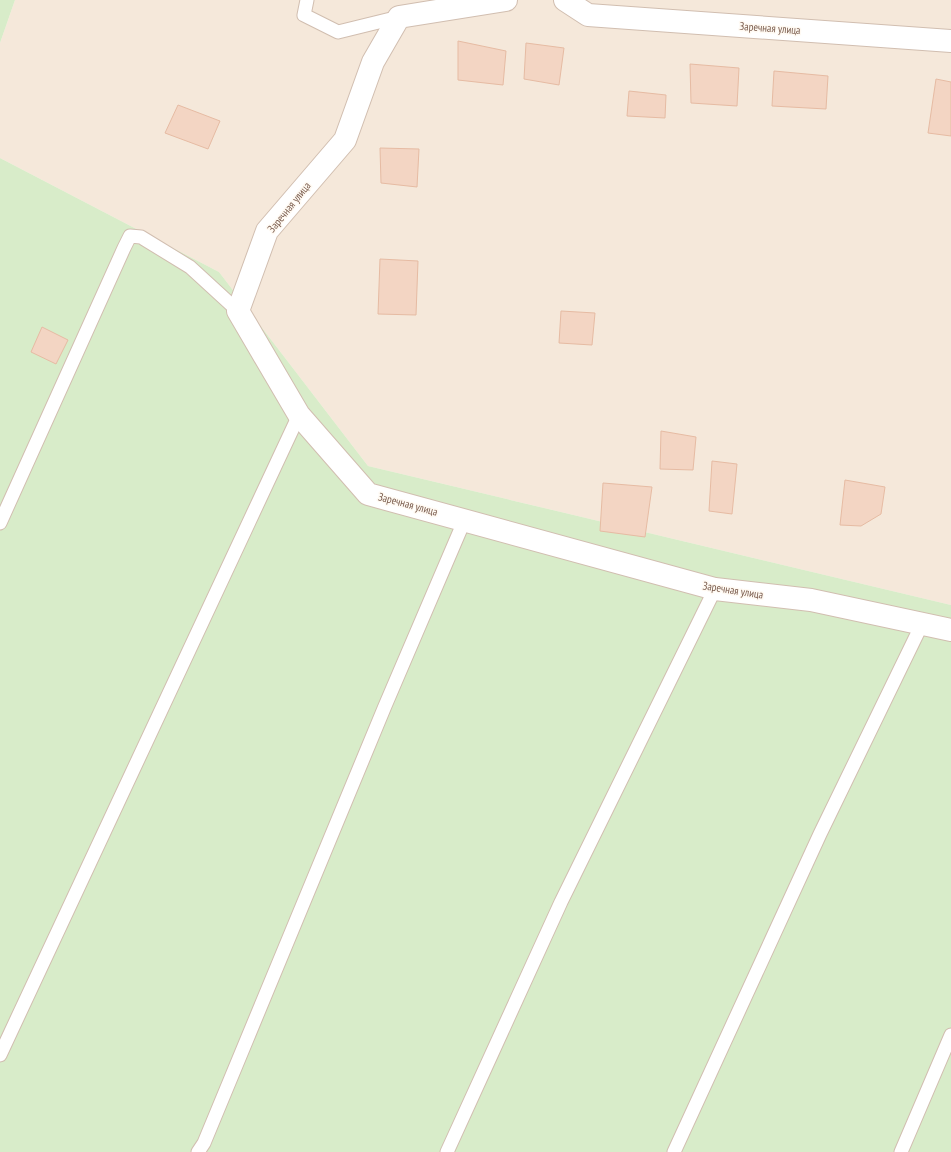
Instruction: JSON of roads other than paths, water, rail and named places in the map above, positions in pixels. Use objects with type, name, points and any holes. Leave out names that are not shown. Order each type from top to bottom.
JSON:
[{"type":"street","points":[[399,17],[506,0]]},
{"type":"street","name":"Заречная улица","points":[[566,0],[590,8],[951,41]]},
{"type":"street","name":"Заречная улица","points":[[399,17],[373,62],[345,140],[267,231],[238,311],[299,415],[368,494],[465,519],[715,589],[811,600],[951,630]]},
{"type":"lane","points":[[307,0],[304,15],[338,32],[399,17]]},
{"type":"lane","points":[[0,523],[130,236],[141,237],[190,267],[238,311]]},
{"type":"lane","points":[[0,1055],[299,415]]},
{"type":"lane","points":[[198,1152],[204,1143],[382,714],[465,519]]},
{"type":"lane","points":[[447,1152],[561,902],[715,589]]},
{"type":"lane","points":[[674,1152],[817,841],[922,624]]},
{"type":"lane","points":[[901,1152],[951,1036]]}]
